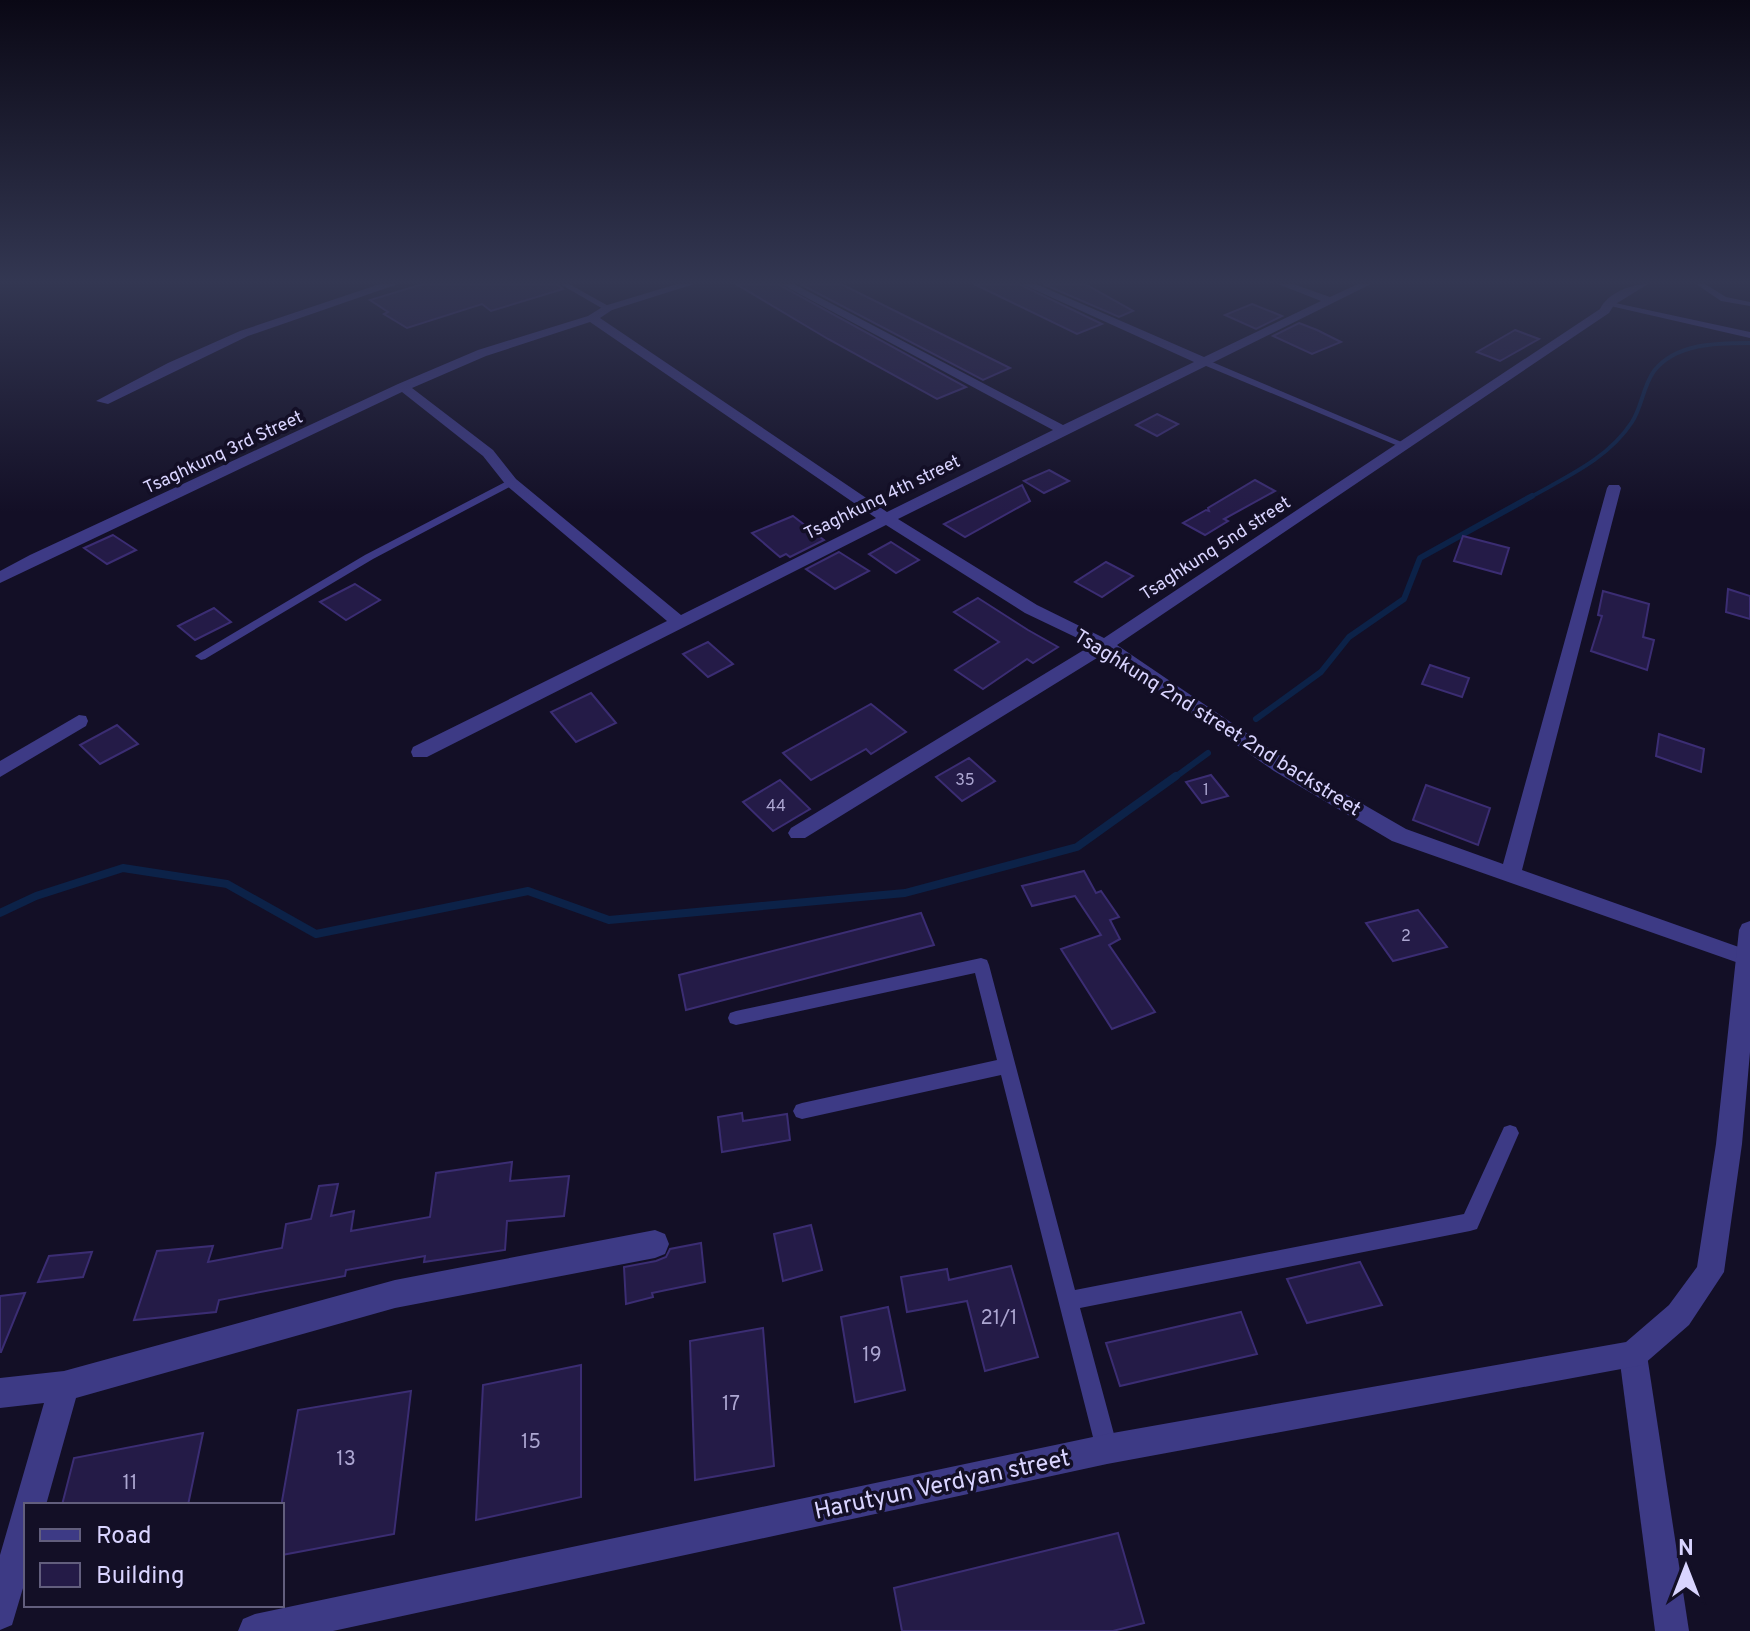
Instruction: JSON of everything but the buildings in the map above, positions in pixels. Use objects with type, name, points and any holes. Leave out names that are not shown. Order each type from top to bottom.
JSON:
[{"type":"street","points":[[103,401],[180,360]]},
{"type":"street","name":"Tsaghkunq 3rd Street","points":[[0,578],[36,558],[465,360]]},
{"type":"street","name":"Tsaghkunq 2nd street 2nd backstreet","points":[[654,360],[886,518],[1031,609],[1105,645],[1281,766],[1399,835],[1747,959]]},
{"type":"street","points":[[930,360],[1063,430]]},
{"type":"street","name":"Tsaghkunq 5nd street","points":[[798,833],[1105,645],[1533,360]]},
{"type":"street","name":"Tsaghkunq 4th street","points":[[420,752],[1202,361]]},
{"type":"street","points":[[403,387],[488,453],[511,482],[679,622]]},
{"type":"street","points":[[1511,873],[1614,488]]},
{"type":"street","points":[[0,770],[79,721]]},
{"type":"street","points":[[1672,1631],[1633,1355],[1679,1315],[1710,1272],[1729,1144],[1750,930]]},
{"type":"street","points":[[0,1393],[64,1386],[395,1294],[655,1244]]},
{"type":"street","name":"Harutyun Verdyan street","points":[[255,1631],[1107,1449],[1633,1355]]},
{"type":"street","points":[[31,1503],[64,1386]]},
{"type":"street","points":[[0,1613],[24,1527]]},
{"type":"lane","points":[[1202,361],[1406,446]]},
{"type":"lane","points":[[201,656],[369,557],[511,482]]},
{"type":"lane","points":[[736,1018],[981,965],[1107,1449]]},
{"type":"lane","points":[[802,1111],[1006,1066]]},
{"type":"lane","points":[[1068,1301],[1470,1222],[1510,1133]]},
{"type":"waterway","points":[[1529,498],[1585,466],[1611,447],[1632,422],[1650,377],[1666,360]]},
{"type":"waterway","points":[[1256,719],[1321,672],[1349,637],[1404,599],[1420,558],[1532,496]]},
{"type":"waterway","points":[[1174,778],[1208,753]]},
{"type":"waterway","points":[[0,913],[36,896],[123,868],[227,884],[316,934],[528,891],[609,920],[905,893],[1077,847],[1176,776]]}]
